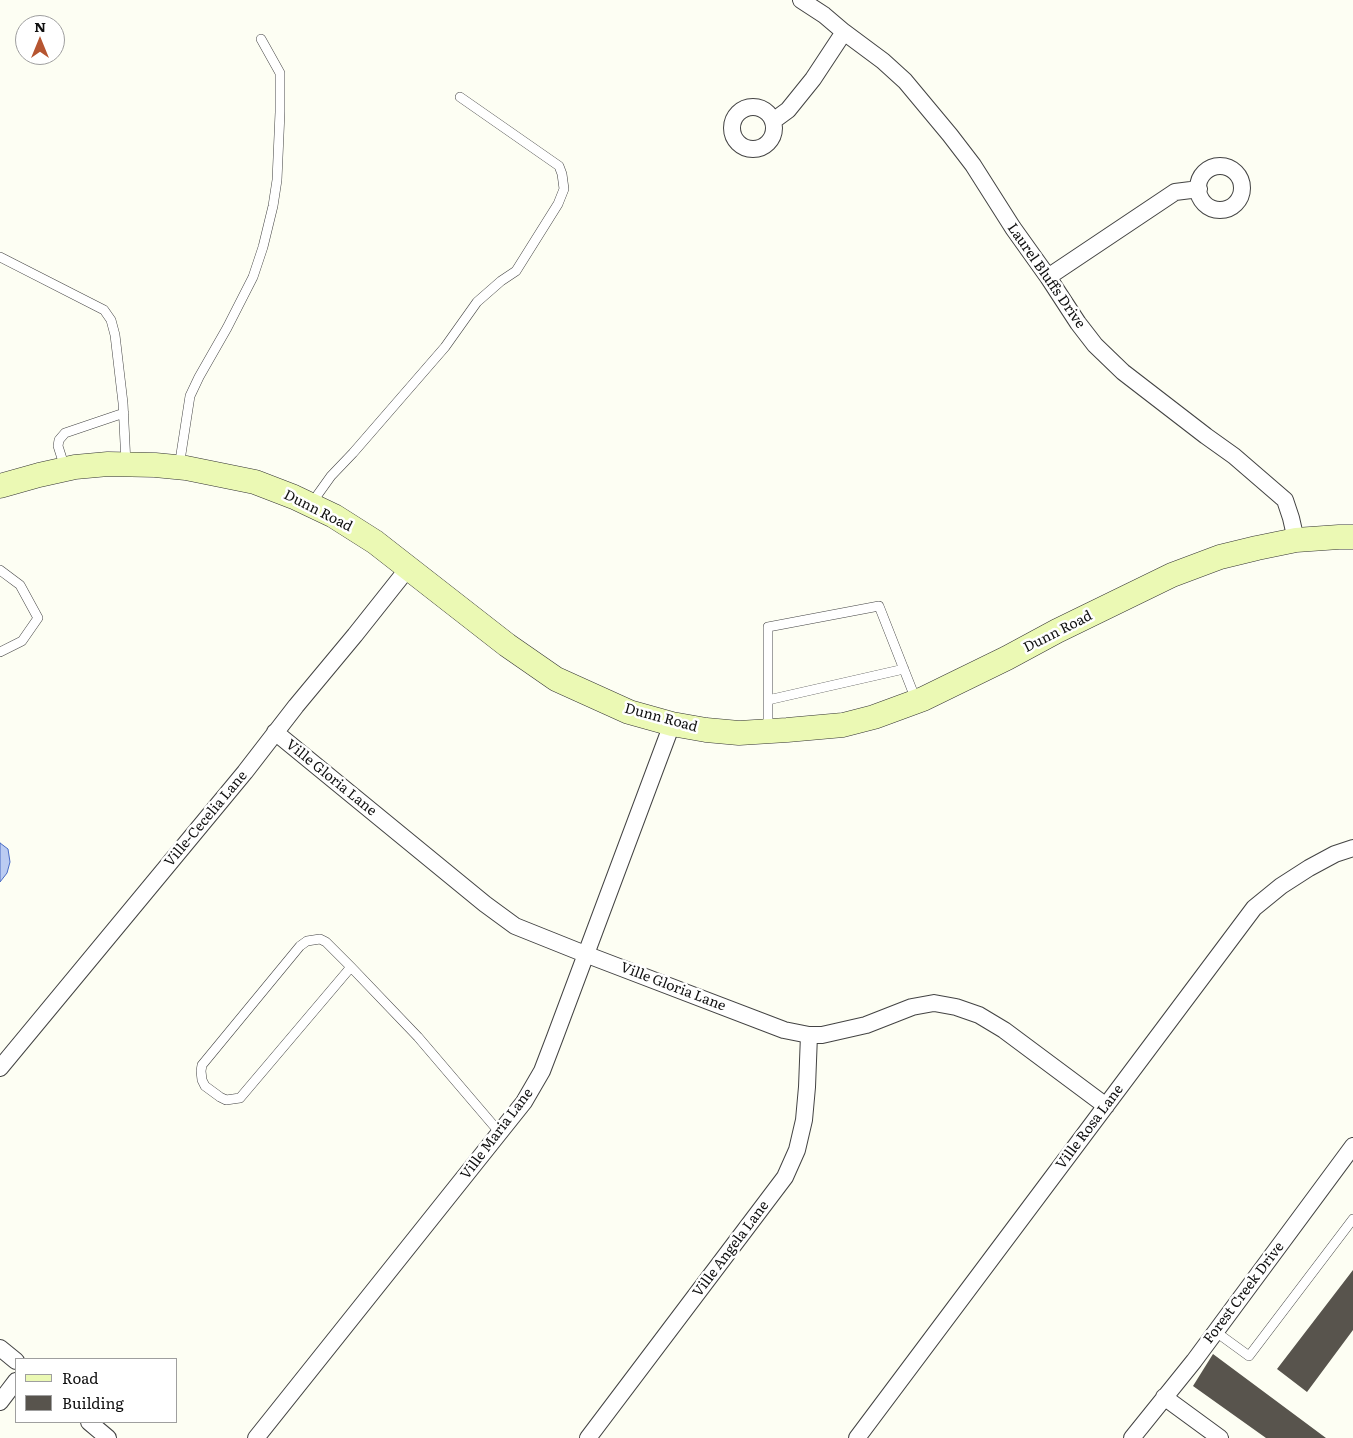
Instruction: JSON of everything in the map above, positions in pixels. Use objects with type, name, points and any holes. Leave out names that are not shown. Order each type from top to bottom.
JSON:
[{"type":"street","name":"Laurel Bluffs Drive","points":[[801,0],[826,8],[844,32],[883,61],[905,81],[973,165],[1013,228],[1095,345],[1123,372],[1234,456],[1285,500],[1296,540]]},
{"type":"street","points":[[774,121],[788,110],[813,79],[844,32]]},
{"type":"street","points":[[1048,277],[1175,192],[1198,189]]},
{"type":"street","name":"Dunn Road","points":[[0,486],[39,475],[108,464],[179,467],[255,482],[294,497],[334,516],[375,542],[507,645],[556,679],[629,712],[672,724],[732,732],[768,732],[843,725],[874,717],[916,702],[1172,575],[1220,557],[1257,548],[1296,540],[1353,537]]},
{"type":"street","name":"Ville-Cecelia Lane","points":[[0,1068],[245,772],[275,732],[409,567]]},
{"type":"street","name":"Ville Maria Lane","points":[[256,1438],[524,1102],[542,1071],[556,1037],[585,954],[672,724]]},
{"type":"street","name":"Ville Gloria Lane","points":[[275,732],[485,904],[515,926],[784,1030],[822,1035],[866,1025],[912,1007],[934,1003],[956,1007],[979,1015],[1004,1030],[1106,1106]]},
{"type":"street","name":"Ville Rosa Lane","points":[[857,1438],[1254,908],[1281,886],[1309,868],[1335,854],[1353,848]]},
{"type":"street","name":"Ville Angela Lane","points":[[588,1438],[785,1177],[797,1150],[804,1120],[809,1034]]},
{"type":"street","name":"Forest Creek Drive","points":[[1132,1438],[1216,1332],[1353,1146]]},
{"type":"street","points":[[0,1348],[15,1360]]},
{"type":"street","points":[[0,1402],[15,1382]]},
{"type":"street","points":[[1164,1397],[1220,1438]]},
{"type":"street","points":[[90,1423],[108,1438]]},
{"type":"lane","points":[[179,467],[190,396],[228,328],[253,277],[264,247],[273,206],[277,180],[280,74],[261,39]]},
{"type":"lane","points":[[311,505],[331,476],[445,347],[477,302],[501,281],[516,271],[558,204],[564,189],[562,174],[558,166],[460,97]]},
{"type":"lane","points":[[0,257],[104,310],[111,320],[115,335],[124,414],[126,464]]},
{"type":"lane","points":[[65,470],[58,446],[59,440],[65,433],[124,414]]},
{"type":"lane","points":[[0,570],[20,585],[38,618],[22,641],[0,652]]},
{"type":"lane","points":[[768,732],[768,627],[879,606],[916,702]]},
{"type":"lane","points":[[768,700],[904,669]]},
{"type":"lane","points":[[351,967],[240,1098],[226,1100],[205,1086],[202,1080],[202,1065],[300,946],[307,941],[320,940],[326,942],[351,967],[418,1037],[500,1133]]},
{"type":"lane","points":[[1216,1332],[1249,1356],[1353,1220]]},
{"type":"water","points":[[0,843],[8,849],[10,862],[7,873],[0,882]]},
{"type":"building","points":[[1353,1270],[1353,1330],[1307,1392],[1277,1369]]},
{"type":"building","points":[[1213,1354],[1326,1438],[1266,1438],[1193,1386]]}]
